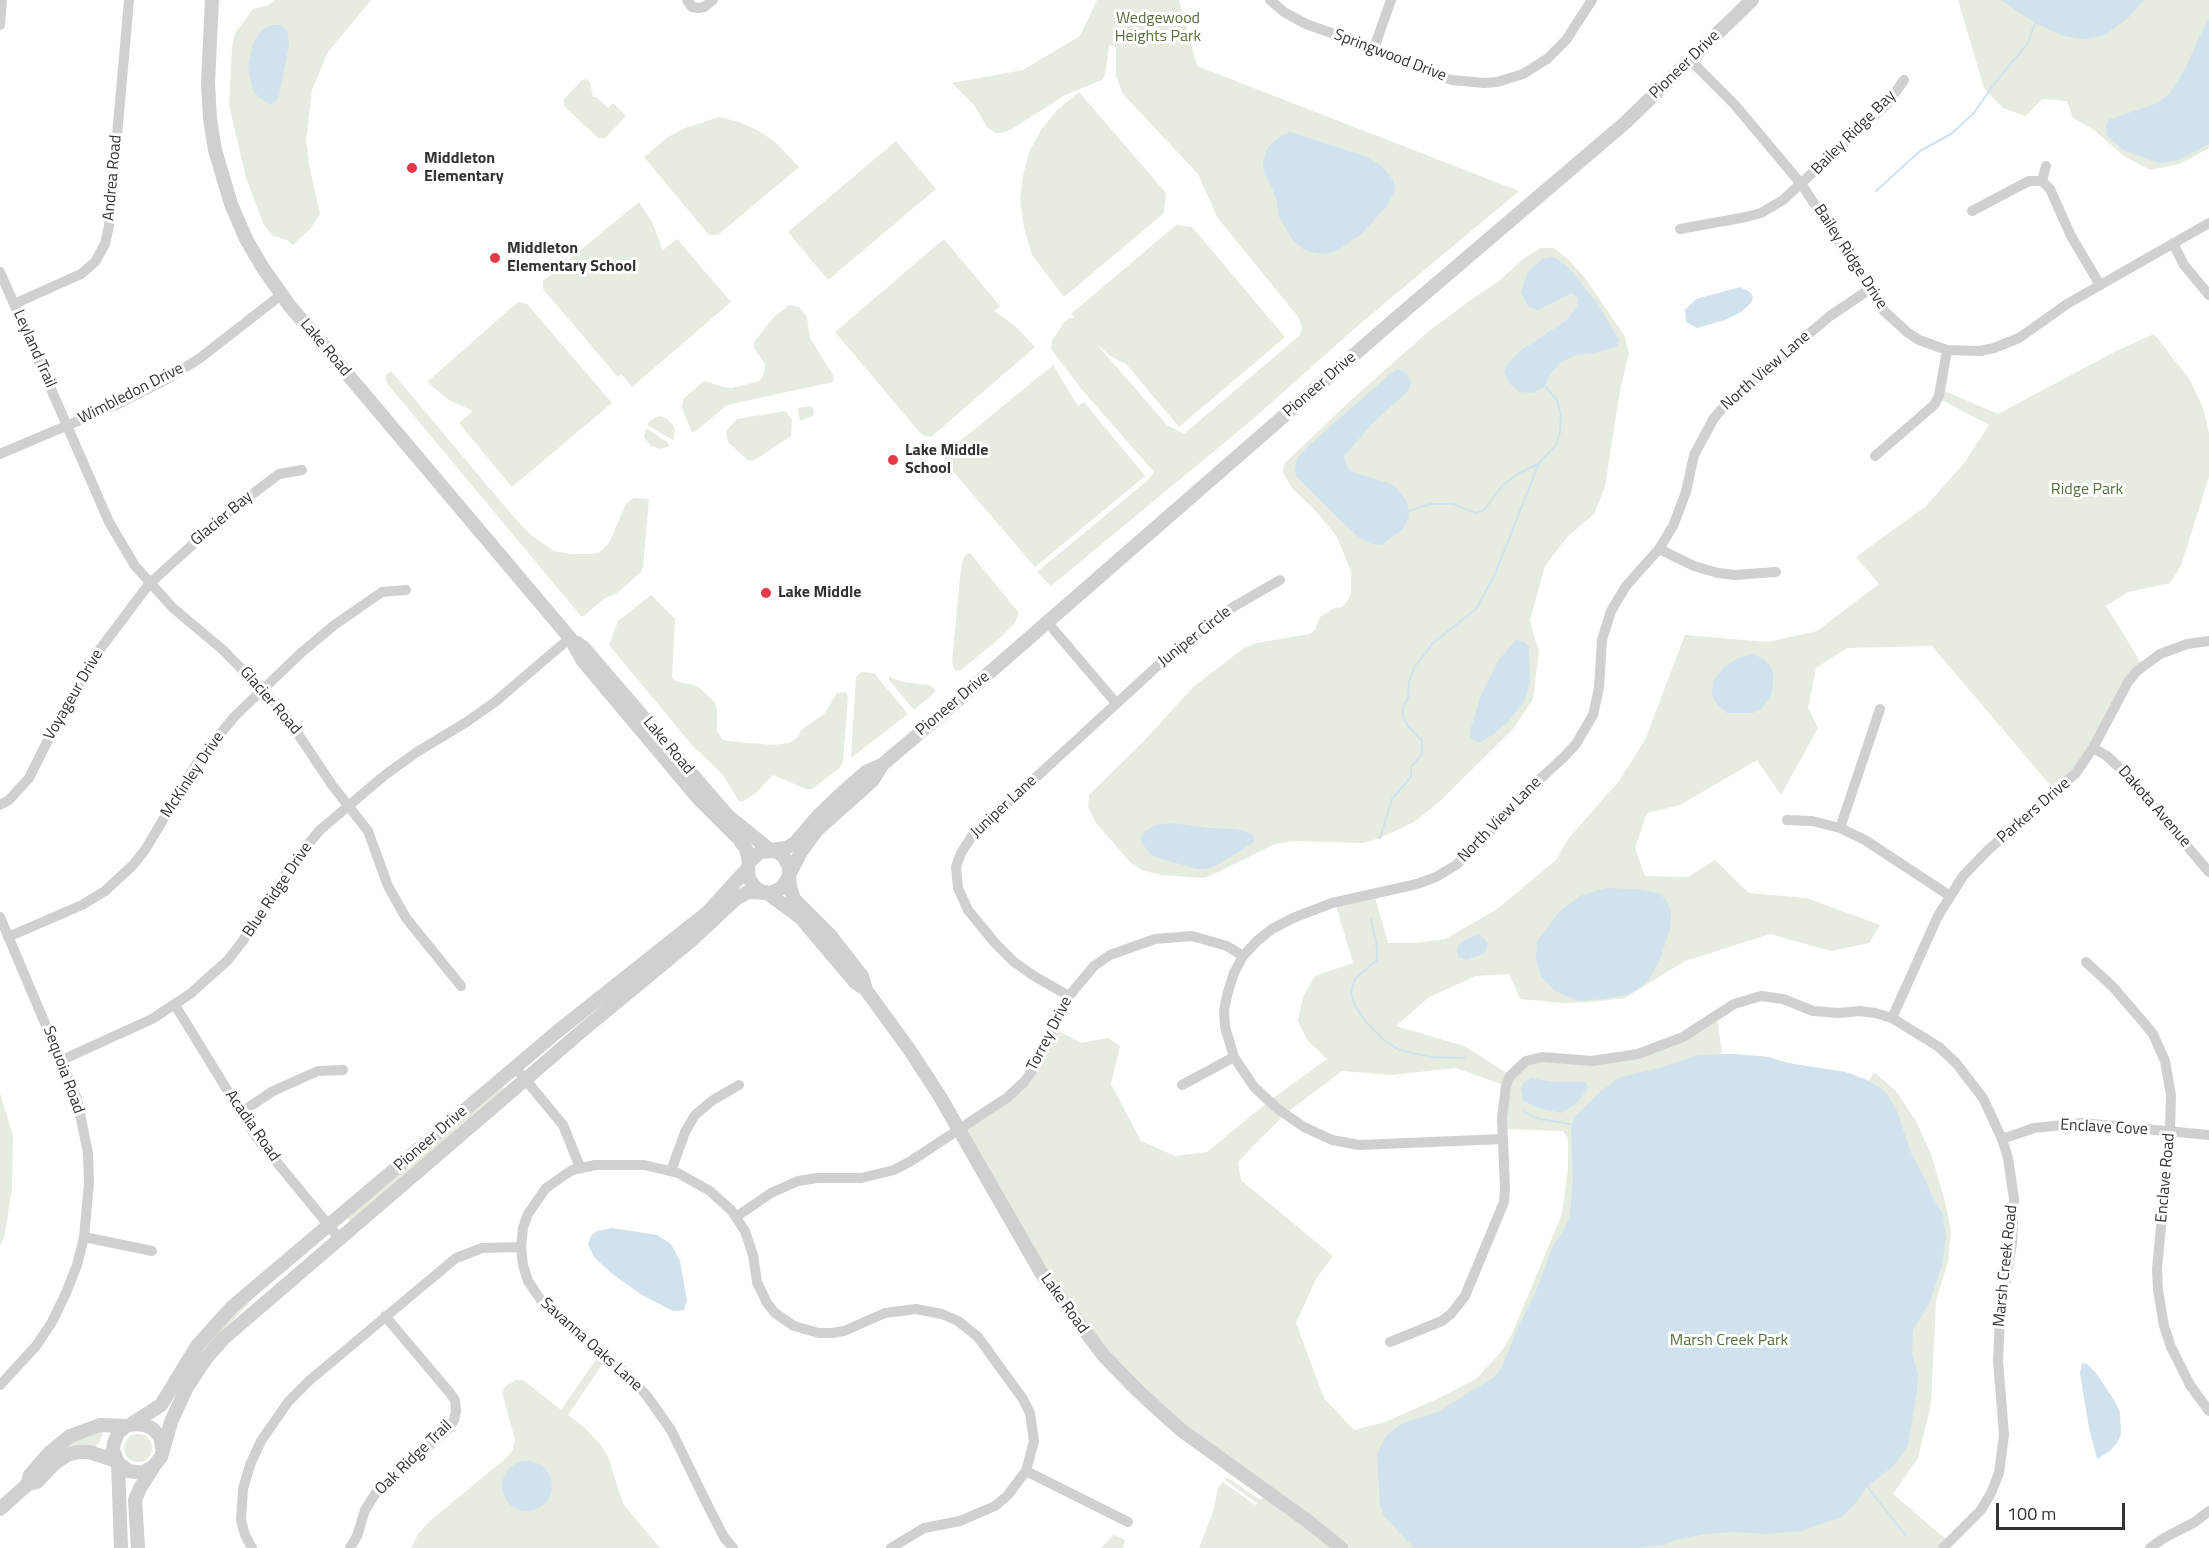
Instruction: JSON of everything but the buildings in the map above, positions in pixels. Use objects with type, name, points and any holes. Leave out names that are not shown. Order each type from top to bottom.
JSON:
[{"type":"street","points":[[0,25],[2,0]]},
{"type":"street","name":"Andrea Road","points":[[14,304],[81,274],[95,262],[105,244],[109,226],[129,0]]},
{"type":"street","name":"Lake Road","points":[[212,0],[208,83],[210,119],[228,197],[260,264],[281,295],[570,639],[577,653],[707,807],[740,839],[746,849],[748,865]]},
{"type":"street","points":[[687,0],[692,7],[698,8],[704,7],[713,0]]},
{"type":"street","name":"Springwood Drive","points":[[1270,0],[1284,12],[1306,24],[1374,48],[1452,80],[1484,83],[1497,82],[1523,74],[1547,59],[1566,40],[1592,0]]},
{"type":"street","points":[[1374,48],[1392,0]]},
{"type":"street","name":"Pioneer Drive","points":[[770,850],[793,845],[834,800],[866,772],[882,765],[1394,320],[1626,122],[1752,0]]},
{"type":"street","name":"Bailey Ridge Drive","points":[[1690,60],[1735,105],[1802,185],[1884,310],[1907,333],[1947,350],[1980,351],[2013,341],[2067,304],[2209,223]]},
{"type":"street","name":"Bailey Ridge Bay","points":[[1680,229],[1761,213],[1784,200],[1887,104],[1904,80]]},
{"type":"street","points":[[2042,181],[2046,166]]},
{"type":"street","points":[[1972,210],[2029,181],[2042,181],[2050,189],[2071,236],[2100,285]]},
{"type":"street","points":[[2173,243],[2184,265],[2209,295]]},
{"type":"street","name":"Leyland Trail","points":[[0,272],[68,426]]},
{"type":"street","name":"North View Lane","points":[[1503,1139],[1359,1145],[1332,1140],[1304,1127],[1254,1087],[1234,1057],[1225,1027],[1224,1010],[1227,992],[1234,973],[1244,956],[1272,929],[1302,914],[1335,902],[1417,884],[1436,877],[1470,854],[1518,799],[1563,758],[1586,730],[1596,702],[1602,640],[1609,617],[1626,586],[1659,549],[1680,509],[1694,455],[1714,418],[1726,404],[1830,316],[1870,289]]},
{"type":"street","name":"Wimbledon Drive","points":[[0,454],[138,395],[177,374],[281,295]]},
{"type":"street","points":[[1875,456],[1934,405],[1939,396],[1947,350]]},
{"type":"street","name":"Glacier Road","points":[[68,426],[109,522],[135,566],[172,608],[223,650],[263,688],[294,726],[332,785],[368,831],[388,886],[401,910],[461,986]]},
{"type":"street","name":"Glacier Bay","points":[[149,584],[230,511],[279,474],[302,470]]},
{"type":"street","points":[[1659,549],[1694,566],[1718,573],[1776,572]]},
{"type":"street","name":"Juniper Circle","points":[[1116,703],[1206,626],[1228,610],[1280,580]]},
{"type":"street","name":"Voyageur Drive","points":[[0,805],[9,800],[29,778],[58,720],[95,656],[149,584]]},
{"type":"street","name":"McKinley Drive","points":[[8,937],[82,905],[105,891],[120,878],[145,849],[200,758],[218,734],[263,688],[318,637],[382,592],[406,590]]},
{"type":"street","points":[[1048,623],[1116,703]]},
{"type":"street","name":"Lake Road","points":[[570,639],[585,648],[728,816],[770,850]]},
{"type":"street","name":"Blue Ridge Drive","points":[[62,1060],[111,1039],[175,1005],[210,977],[228,960],[259,920],[295,860],[320,830],[417,752],[487,708],[570,639]]},
{"type":"street","name":"Parkers Drive","points":[[1892,1018],[1938,916],[1963,876],[2080,769],[2094,748],[2128,682],[2148,661],[2176,647],[2209,641]]},
{"type":"street","name":"Juniper Lane","points":[[1069,996],[1024,969],[995,943],[963,904],[958,888],[957,867],[961,853],[972,836],[1116,703]]},
{"type":"street","points":[[1840,828],[1881,709]]},
{"type":"street","name":"Dakota Avenue","points":[[2094,748],[2107,756],[2126,774],[2209,872]]},
{"type":"street","name":"Pioneer Drive","points":[[789,874],[817,830],[873,780],[882,765]]},
{"type":"street","points":[[1787,820],[1812,821],[1840,828],[1865,840],[1950,896]]},
{"type":"street","points":[[770,850],[784,857],[789,874],[782,888],[774,892],[763,892],[752,885],[748,865],[756,854],[770,850]]},
{"type":"street","name":"Pioneer Drive","points":[[129,1426],[161,1405],[190,1356],[219,1320],[515,1067],[708,912],[748,865]]},
{"type":"street","name":"Lake Road","points":[[789,874],[791,892],[796,901],[838,945],[862,976],[867,990],[909,1048],[959,1130],[1043,1276],[1104,1356],[1181,1430],[1309,1522],[1341,1548]]},
{"type":"street","name":"Lake Road","points":[[763,892],[800,917],[855,982],[867,990]]},
{"type":"street","name":"Pioneer Drive","points":[[162,1447],[183,1394],[213,1350],[238,1325],[693,939],[737,898],[744,893],[763,892]]},
{"type":"street","name":"Sequoia Road","points":[[0,917],[77,1099],[88,1153],[87,1213],[77,1265],[52,1322],[36,1346],[0,1385]]},
{"type":"street","name":"Torrey Drive","points":[[736,1217],[774,1191],[798,1181],[817,1178],[861,1178],[890,1172],[911,1161],[1008,1097],[1024,1082],[1038,1062],[1069,996],[1094,966],[1110,955],[1155,939],[1192,936],[1227,946],[1244,956]]},
{"type":"street","name":"Enclave Road","points":[[2086,962],[2113,987],[2149,1029],[2159,1046],[2170,1079],[2170,1131],[2157,1269],[2158,1290],[2164,1326],[2175,1356],[2190,1385],[2209,1411]]},
{"type":"street","name":"Marsh Creek Road","points":[[1390,1342],[1442,1321],[1451,1314],[1465,1296],[1504,1202],[1503,1105],[1510,1076],[1518,1066],[1533,1058],[1592,1061],[1638,1054],[1689,1033],[1734,1004],[1761,996],[1783,999],[1813,1011],[1825,1013],[1875,1012],[1892,1018],[1922,1035],[1956,1064],[1983,1098],[2008,1158],[2014,1199],[2012,1244],[2003,1290],[1999,1332],[1998,1361],[2004,1435],[1999,1473],[1981,1510],[1943,1548]]},
{"type":"street","name":"Acadia Road","points":[[175,1005],[240,1113],[263,1145],[340,1239]]},
{"type":"street","points":[[1182,1085],[1234,1057]]},
{"type":"street","points":[[515,1067],[563,1125],[580,1167]]},
{"type":"street","points":[[240,1113],[273,1091],[318,1071],[343,1070]]},
{"type":"street","points":[[671,1171],[685,1132],[695,1115],[712,1100],[739,1085]]},
{"type":"street","name":"Enclave Cove","points":[[2002,1139],[2034,1128],[2075,1123],[2209,1135]]},
{"type":"street","name":"Savanna Oaks Lane","points":[[732,1548],[724,1538],[671,1430],[647,1395],[627,1374],[542,1302],[533,1291],[525,1273],[521,1247],[526,1218],[537,1198],[555,1180],[580,1167],[632,1164],[671,1171],[693,1180],[710,1191],[736,1217],[750,1244],[761,1292],[775,1313],[794,1326],[819,1333],[832,1333],[850,1329],[885,1313],[916,1309],[942,1314],[958,1321],[986,1346],[1023,1399],[1030,1413],[1034,1441],[1026,1471],[1007,1496],[995,1506],[960,1521],[924,1528],[891,1548]]},
{"type":"street","points":[[84,1237],[152,1251]]},
{"type":"street","points":[[252,1548],[242,1525],[241,1503],[250,1465],[264,1435],[278,1414],[299,1390],[442,1268],[461,1255],[487,1248],[521,1247]]},
{"type":"street","name":"Oak Ridge Trail","points":[[350,1548],[375,1493],[389,1478],[448,1428],[454,1420],[456,1411],[451,1395],[385,1316]]},
{"type":"street","points":[[28,1484],[30,1475],[67,1437],[97,1425],[141,1424],[151,1427],[160,1437],[162,1447],[160,1459],[140,1488],[135,1502],[138,1548]]},
{"type":"street","points":[[121,1548],[114,1443],[118,1433],[129,1426]]},
{"type":"street","points":[[0,1509],[28,1484],[37,1482],[59,1460],[78,1452],[92,1452],[117,1462],[126,1470],[135,1473],[145,1472],[153,1467]]},
{"type":"street","points":[[1026,1471],[1128,1522]]},
{"type":"street","points":[[2150,1548],[2195,1522],[2209,1511]]},
{"type":"green space","points":[[274,0],[371,0],[328,52],[312,90],[306,140],[320,214],[311,228],[293,245],[287,240],[273,236],[264,225],[246,178],[229,105],[235,33],[253,9],[269,5]]},
{"type":"green space","name":"Wedgewood Heights Park","points":[[1097,0],[1179,0],[1197,66],[1519,191],[1354,329],[1253,419],[1051,586],[1037,572],[1147,481],[1154,472],[1083,391],[1051,349],[1052,341],[1065,321],[1075,318],[1071,314],[1176,225],[1192,227],[1285,337],[1179,427],[1126,364],[1110,356],[1093,340],[1167,425],[1184,434],[1300,335],[1302,328],[1299,318],[1217,217],[1198,174],[1123,94],[1116,76],[1116,47],[1109,45],[1105,75],[1102,80],[1065,95],[1002,133],[995,133],[987,127],[974,105],[952,83],[1023,70],[1080,36]]},
{"type":"green space","points":[[1958,0],[2209,0],[2209,148],[2180,164],[2150,170],[2124,156],[2094,130],[2073,118],[2067,101],[2042,99],[2026,116],[2003,108],[1984,88]]},
{"type":"green space","points":[[586,79],[590,82],[593,97],[608,108],[613,103],[626,116],[605,138],[598,138],[564,106],[564,99],[582,80]]},
{"type":"green space","points":[[1079,92],[1166,193],[1164,213],[1064,297],[1032,255],[1024,228],[1020,199],[1023,175],[1030,150],[1041,130],[1058,109]]},
{"type":"green space","points":[[719,117],[757,130],[774,141],[799,167],[718,235],[709,235],[644,157],[668,137],[685,128]]},
{"type":"green space","points":[[896,141],[936,189],[828,280],[788,232]]},
{"type":"green space","points":[[639,202],[652,222],[663,250],[677,239],[731,302],[632,387],[621,374],[618,377],[543,289],[543,281]]},
{"type":"green space","points":[[944,239],[1000,306],[994,311],[1015,326],[1035,347],[931,437],[922,435],[835,332]]},
{"type":"green space","points":[[1541,248],[1554,248],[1568,259],[1585,278],[1624,335],[1629,353],[1620,390],[1605,487],[1594,514],[1567,537],[1545,566],[1530,620],[1539,650],[1533,699],[1513,729],[1438,803],[1414,822],[1380,838],[1363,843],[1294,841],[1275,844],[1203,878],[1162,875],[1144,871],[1130,862],[1096,823],[1088,807],[1089,795],[1144,741],[1193,687],[1244,648],[1257,643],[1310,634],[1315,630],[1320,617],[1334,608],[1342,607],[1351,594],[1351,571],[1337,537],[1315,510],[1292,488],[1283,473],[1284,464],[1350,401],[1429,331],[1499,281],[1523,259]]},
{"type":"green space","points":[[518,302],[527,304],[612,403],[512,487],[459,423],[473,411],[449,400],[427,382]]},
{"type":"green space","points":[[789,305],[799,307],[807,317],[810,338],[833,375],[833,382],[727,405],[692,432],[682,409],[683,399],[704,381],[732,388],[760,381],[765,364],[754,348],[754,342],[773,318]]},
{"type":"green space","name":"Marsh Creek Park","points":[[2154,334],[2190,380],[2203,408],[2209,433],[2209,477],[2181,566],[2170,583],[2128,592],[2106,606],[2143,666],[2093,748],[2056,792],[1932,646],[1847,648],[1816,668],[1808,708],[1818,728],[1781,795],[1757,760],[1680,805],[1647,813],[1635,848],[1645,876],[1688,877],[1715,860],[1749,893],[1807,898],[1880,925],[1869,943],[1831,951],[1770,934],[1685,961],[1625,998],[1591,1002],[1564,1003],[1520,999],[1509,974],[1476,976],[1429,997],[1396,1026],[1464,1046],[1510,1075],[1526,1061],[1573,1061],[1638,1054],[1717,1015],[1722,1054],[1768,1057],[1788,1063],[1845,1072],[1869,1081],[1874,1072],[1896,1091],[1916,1121],[1931,1154],[1951,1231],[1948,1262],[1936,1301],[1931,1404],[1918,1458],[1893,1494],[1949,1542],[1943,1548],[1199,1548],[1213,1512],[1218,1488],[1223,1482],[1255,1505],[1257,1503],[1225,1480],[1227,1477],[1260,1500],[1267,1493],[1181,1430],[1080,1327],[959,1130],[1024,1082],[1053,1028],[1081,1043],[1108,1038],[1120,1046],[1111,1084],[1141,1141],[1175,1156],[1207,1152],[1269,1101],[1327,1059],[1308,1041],[1298,1021],[1303,997],[1315,976],[1353,963],[1335,902],[1374,894],[1388,943],[1415,943],[1445,939],[1496,910],[1556,860],[1568,839],[1619,781],[1645,740],[1685,635],[1768,642],[1817,631],[1879,584],[1856,557],[1926,506],[1965,462],[1989,425],[1938,398],[1940,389],[1998,414],[2116,351]],"holes":[[[1456,1068],[1506,1086],[1503,1129],[1563,1131],[1568,1139],[1568,1169],[1562,1214],[1512,1334],[1501,1352],[1476,1379],[1385,1422],[1354,1430],[1324,1398],[1296,1323],[1316,1279],[1333,1256],[1241,1180],[1238,1162],[1285,1114],[1342,1071],[1391,1075]]]},
{"type":"green space","points":[[1053,365],[1078,406],[1084,402],[1145,476],[1035,567],[945,462],[944,454]]},
{"type":"green space","points":[[391,371],[512,515],[531,535],[554,551],[570,554],[600,552],[609,543],[626,504],[634,498],[649,499],[641,572],[616,594],[605,598],[581,616],[386,382],[386,375]]},
{"type":"green space","points":[[811,406],[814,410],[813,416],[800,421],[798,408]]},
{"type":"green space","points":[[786,411],[792,420],[791,436],[758,458],[750,461],[746,459],[728,442],[726,431],[737,419]]},
{"type":"green space","points":[[659,416],[666,418],[673,425],[675,430],[673,440],[647,425]]},
{"type":"green space","points":[[646,428],[667,442],[669,446],[661,449],[651,446],[644,437]]},
{"type":"green space","points":[[970,553],[1019,613],[1015,623],[1001,637],[961,670],[955,671],[952,662],[960,578],[963,559],[966,554]]},
{"type":"green space","points":[[651,595],[675,619],[672,677],[675,681],[697,686],[715,702],[717,731],[722,739],[773,745],[789,743],[798,737],[801,730],[824,714],[837,693],[846,692],[848,697],[843,761],[840,768],[812,789],[806,789],[773,775],[756,793],[742,802],[739,801],[722,774],[692,745],[609,645],[618,621]]},
{"type":"green space","points":[[861,672],[874,673],[908,714],[851,758],[856,677]]},
{"type":"green space","points":[[889,677],[903,682],[929,685],[935,689],[935,692],[914,710],[889,680]]},
{"type":"green space","points":[[503,1087],[506,1091],[351,1222],[347,1217]]},
{"type":"green space","points":[[0,1093],[13,1136],[12,1189],[4,1238],[0,1246]]},
{"type":"green space","points":[[247,1300],[249,1303],[188,1374],[191,1363],[200,1350]]},
{"type":"green space","points":[[597,1358],[603,1363],[568,1415],[584,1427],[601,1445],[609,1459],[623,1504],[660,1548],[411,1548],[418,1534],[431,1520],[513,1450],[515,1440],[503,1396],[503,1390],[507,1385],[516,1380],[523,1380],[561,1410]]},
{"type":"green space","points":[[103,1428],[102,1436],[95,1449],[58,1448]]},
{"type":"green space","points":[[138,1434],[148,1438],[152,1448],[148,1458],[138,1462],[128,1458],[124,1448],[128,1438]]},
{"type":"green space","points":[[1113,1535],[1125,1540],[1123,1548],[1101,1548]]},
{"type":"water","points":[[2001,0],[2144,0],[2128,18],[2105,35],[2084,39],[2064,36],[2035,23]]},
{"type":"water","points":[[2209,19],[2209,144],[2178,160],[2159,163],[2125,151],[2107,136],[2108,120],[2158,103],[2170,93],[2185,69]]},
{"type":"water","points":[[272,25],[281,25],[287,30],[289,45],[279,96],[275,102],[270,104],[253,91],[248,67],[253,43],[262,30]]},
{"type":"water","points":[[1290,132],[1367,157],[1382,166],[1394,181],[1395,190],[1387,206],[1360,235],[1338,250],[1324,254],[1303,249],[1292,239],[1278,215],[1277,202],[1264,173],[1263,162],[1266,150],[1272,143]]},
{"type":"water","points":[[1553,257],[1567,266],[1597,303],[1619,340],[1617,346],[1594,353],[1575,355],[1559,364],[1550,374],[1545,386],[1533,393],[1520,392],[1510,384],[1504,373],[1507,365],[1520,351],[1567,320],[1577,306],[1578,298],[1572,293],[1538,310],[1528,306],[1521,293],[1527,273],[1542,259]]},
{"type":"water","points":[[1740,287],[1750,292],[1753,297],[1751,303],[1741,312],[1725,320],[1697,328],[1686,322],[1685,310],[1696,299]]},
{"type":"water","points":[[1398,369],[1408,375],[1411,382],[1409,390],[1372,424],[1344,456],[1350,471],[1394,485],[1407,502],[1409,517],[1402,530],[1381,545],[1371,544],[1360,538],[1339,519],[1296,476],[1295,470],[1297,459],[1306,448]]},
{"type":"water","points":[[1516,640],[1526,643],[1529,648],[1530,681],[1525,700],[1508,722],[1492,735],[1480,742],[1473,740],[1470,738],[1470,731],[1481,695],[1498,661]]},
{"type":"water","points":[[1750,654],[1763,658],[1773,672],[1770,698],[1762,708],[1753,713],[1727,713],[1717,704],[1712,695],[1713,681],[1723,668],[1736,659]]},
{"type":"water","points":[[1171,823],[1236,829],[1250,833],[1254,837],[1254,842],[1219,864],[1208,869],[1197,869],[1152,856],[1141,842],[1144,832],[1156,825]]},
{"type":"water","points":[[1606,888],[1659,893],[1668,902],[1671,914],[1670,928],[1660,960],[1647,982],[1630,994],[1579,1001],[1555,991],[1541,976],[1536,959],[1537,941],[1560,911],[1580,896]]},
{"type":"water","points":[[1480,935],[1487,942],[1487,948],[1483,954],[1467,960],[1458,957],[1457,948],[1461,942]]},
{"type":"water","name":"Marsh Creek Park","points":[[1733,1054],[1768,1057],[1788,1063],[1845,1072],[1865,1079],[1882,1089],[1897,1111],[1911,1153],[1931,1195],[1943,1214],[1946,1237],[1942,1265],[1930,1302],[1913,1330],[1912,1353],[1918,1374],[1917,1391],[1908,1445],[1902,1455],[1891,1468],[1867,1486],[1859,1499],[1843,1516],[1802,1531],[1767,1534],[1732,1532],[1705,1534],[1676,1540],[1665,1545],[1635,1548],[1414,1548],[1384,1516],[1380,1504],[1377,1454],[1386,1436],[1401,1424],[1438,1412],[1493,1378],[1501,1369],[1536,1291],[1553,1246],[1565,1228],[1570,1215],[1573,1178],[1571,1130],[1574,1117],[1620,1077],[1660,1068],[1698,1055]]},
{"type":"water","points":[[1531,1078],[1551,1082],[1586,1082],[1588,1088],[1577,1103],[1561,1113],[1536,1107],[1523,1100],[1521,1088],[1524,1082]]},
{"type":"water","points":[[612,1228],[657,1235],[671,1244],[680,1261],[687,1301],[684,1310],[673,1311],[642,1295],[611,1273],[594,1257],[588,1244],[591,1236],[597,1231]]},
{"type":"water","points":[[2082,1363],[2087,1364],[2096,1373],[2120,1412],[2121,1434],[2117,1443],[2110,1451],[2097,1459],[2089,1428],[2080,1373]]},
{"type":"water","points":[[522,1461],[532,1461],[545,1468],[552,1481],[552,1491],[545,1504],[532,1511],[522,1511],[513,1507],[506,1500],[502,1491],[502,1481],[506,1472],[513,1465]]},
{"type":"waterway","points":[[1876,191],[1920,151],[1951,134],[1974,113],[1994,84],[2028,43],[2035,23]]},
{"type":"waterway","points":[[1380,838],[1392,799],[1411,777],[1411,767],[1422,754],[1422,741],[1403,717],[1409,682],[1415,666],[1433,643],[1476,609],[1495,574],[1539,463],[1556,445],[1561,416],[1557,400],[1545,386]]},
{"type":"waterway","points":[[1408,511],[1431,504],[1453,504],[1476,513],[1484,510],[1503,485],[1539,463]]},
{"type":"waterway","points":[[1371,919],[1377,960],[1355,979],[1351,992],[1354,1004],[1365,1021],[1384,1040],[1399,1050],[1431,1057],[1465,1058]]},
{"type":"waterway","points":[[1524,1112],[1539,1119],[1571,1124]]},
{"type":"waterway","points":[[1867,1486],[1906,1536]]},
{"type":"place","name":"Middleton Elementary","points":[[412,168]]},
{"type":"place","name":"Middleton Elementary School","points":[[495,258]]},
{"type":"place","name":"Lake Middle School","points":[[893,460]]},
{"type":"place","name":"Lake Middle","points":[[766,593]]},
{"type":"park label","name":"Ridge Park","points":[[2087,490]]}]
